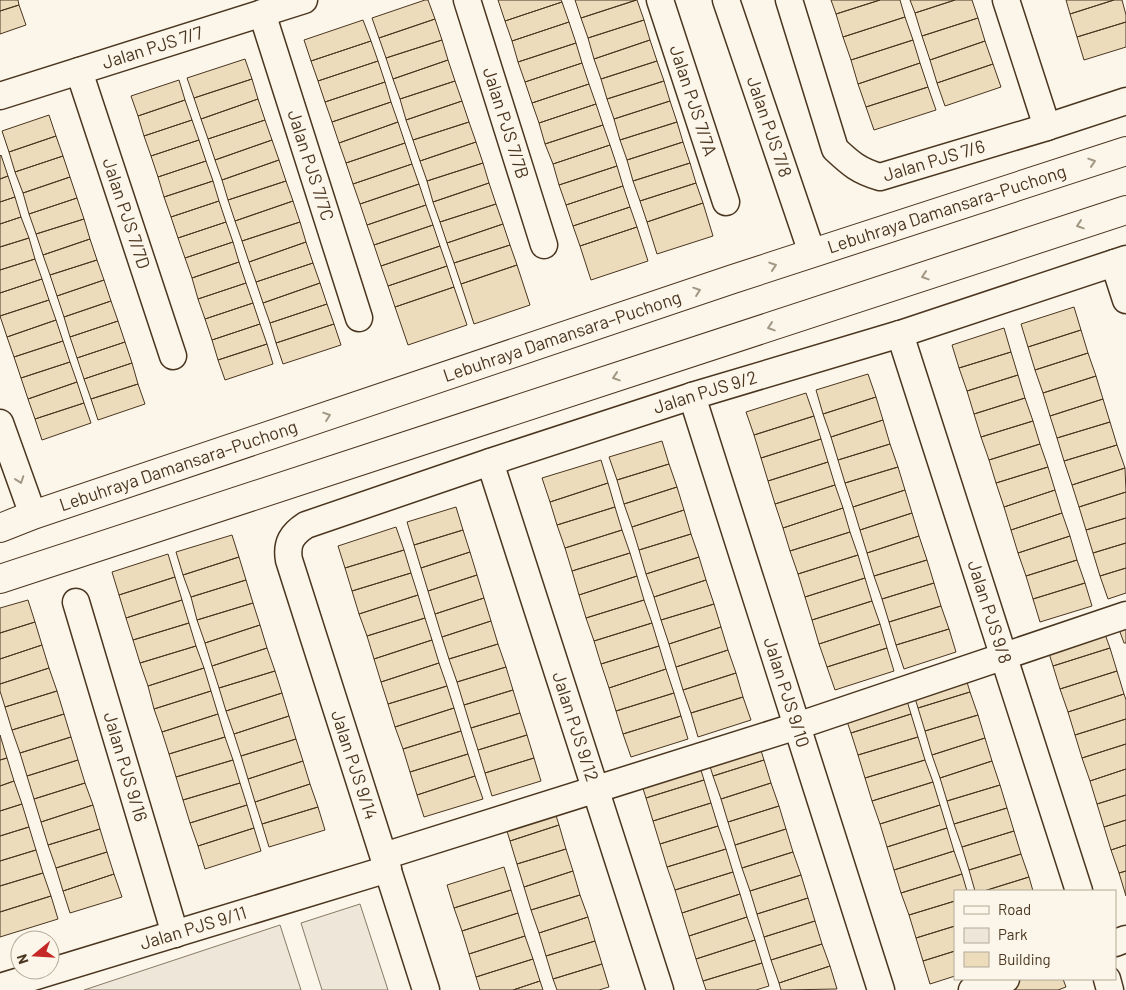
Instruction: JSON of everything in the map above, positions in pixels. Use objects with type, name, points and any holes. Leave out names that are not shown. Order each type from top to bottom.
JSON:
[{"type":"highway","name":"Lebuhraya Damansara–Puchong","points":[[0,528],[812,253],[1126,151]]},
{"type":"highway","points":[[0,579],[1126,210]]},
{"type":"street","name":"Jalan PJS 7/7","points":[[0,96],[304,0]]},
{"type":"street","name":"Jalan PJS 7/7B","points":[[467,0],[544,245]]},
{"type":"street","name":"Jalan PJS 7/7A","points":[[660,0],[726,202]]},
{"type":"street","name":"Jalan PJS 7/8","points":[[726,0],[812,253]]},
{"type":"street","name":"Jalan PJS 7/6","points":[[789,0],[835,149],[862,172],[880,176],[1047,127],[1126,101]]},
{"type":"street","points":[[1006,0],[1047,127]]},
{"type":"street","name":"Jalan PJS 7/7C","points":[[262,13],[359,318]]},
{"type":"street","name":"Jalan PJS 7/7D","points":[[79,70],[173,356]]},
{"type":"street","points":[[1120,261],[1126,300]]},
{"type":"street","name":"Jalan PJS 9/2","points":[[290,539],[296,531],[306,525],[490,462],[692,396],[900,334],[1120,261]]},
{"type":"street","name":"Jalan PJS 9/8","points":[[900,334],[1079,890]]},
{"type":"street","name":"Jalan PJS 9/10","points":[[692,396],[881,990]]},
{"type":"street","points":[[0,423],[32,516]]},
{"type":"street","name":"Jalan PJS 9/12","points":[[490,462],[660,990]]},
{"type":"street","name":"Jalan PJS 9/14","points":[[290,539],[287,550],[288,560],[426,990]]},
{"type":"street","name":"Jalan PJS 9/16","points":[[76,602],[175,934]]},
{"type":"street","name":"Jalan PJS 9/11","points":[[0,987],[175,934],[596,790],[797,726],[1126,615]]},
{"type":"street","points":[[972,990],[1003,980]]},
{"type":"green space","points":[[360,904],[388,990],[322,990],[301,923]]},
{"type":"green space","points":[[280,925],[301,990],[84,990]]},
{"type":"building","points":[[0,0],[18,0],[19,5],[0,11]]},
{"type":"building","points":[[428,0],[435,19],[379,38],[372,18]]},
{"type":"building","points":[[498,0],[561,0],[562,2],[505,21]]},
{"type":"building","points":[[575,0],[636,0],[581,18]]},
{"type":"building","points":[[637,0],[644,20],[588,38],[581,18]]},
{"type":"building","points":[[831,0],[880,0],[836,14]]},
{"type":"building","points":[[880,0],[900,0],[905,17],[843,37],[836,14]]},
{"type":"building","points":[[910,0],[955,0],[915,13]]},
{"type":"building","points":[[955,0],[972,0],[978,18],[922,36],[915,13]]},
{"type":"building","points":[[1066,0],[1114,0],[1070,14]]},
{"type":"building","points":[[1114,0],[1122,0],[1126,22],[1077,37],[1070,14]]},
{"type":"building","points":[[562,2],[569,22],[512,41],[505,21]]},
{"type":"building","points":[[19,5],[26,25],[0,34],[0,11]]},
{"type":"building","points":[[905,17],[913,40],[851,60],[843,37]]},
{"type":"building","points":[[978,18],[985,41],[930,60],[922,36]]},
{"type":"building","points":[[435,19],[442,40],[386,58],[379,38]]},
{"type":"building","points":[[363,20],[371,41],[311,61],[304,40]]},
{"type":"building","points":[[644,20],[650,40],[594,59],[588,38]]},
{"type":"building","points":[[569,22],[576,43],[518,62],[512,41]]},
{"type":"building","points":[[1126,22],[1126,47],[1084,60],[1077,37]]},
{"type":"building","points":[[442,40],[448,60],[393,79],[386,58]]},
{"type":"building","points":[[650,40],[657,61],[601,79],[594,59]]},
{"type":"building","points":[[913,40],[920,63],[858,84],[851,60]]},
{"type":"building","points":[[371,41],[378,61],[318,81],[311,61]]},
{"type":"building","points":[[985,41],[993,64],[937,83],[930,60]]},
{"type":"building","points":[[576,43],[582,63],[525,82],[518,62]]},
{"type":"building","points":[[245,59],[252,79],[194,98],[187,78]]},
{"type":"building","points":[[448,60],[455,81],[400,99],[393,79]]},
{"type":"building","points":[[378,61],[385,82],[325,102],[318,81]]},
{"type":"building","points":[[657,61],[664,81],[607,99],[601,79]]},
{"type":"building","points":[[582,63],[589,84],[532,103],[525,82]]},
{"type":"building","points":[[920,63],[928,87],[866,107],[858,84]]},
{"type":"building","points":[[993,64],[1001,87],[945,106],[937,83]]},
{"type":"building","points":[[252,79],[258,99],[201,119],[194,98]]},
{"type":"building","points":[[179,80],[185,100],[138,116],[131,96]]},
{"type":"building","points":[[455,81],[462,101],[406,120],[400,99]]},
{"type":"building","points":[[664,81],[670,101],[614,119],[607,99]]},
{"type":"building","points":[[385,82],[391,102],[332,122],[325,102]]},
{"type":"building","points":[[589,84],[596,104],[539,123],[532,103]]},
{"type":"building","points":[[928,87],[936,110],[874,130],[866,107]]},
{"type":"building","points":[[258,99],[265,120],[208,139],[201,119]]},
{"type":"building","points":[[185,100],[192,120],[144,136],[138,116]]},
{"type":"building","points":[[462,101],[469,122],[413,140],[406,120]]},
{"type":"building","points":[[670,101],[677,122],[620,140],[614,119]]},
{"type":"building","points":[[391,102],[398,122],[339,143],[332,122]]},
{"type":"building","points":[[596,104],[603,125],[545,144],[539,123]]},
{"type":"building","points":[[49,115],[56,136],[9,152],[2,131]]},
{"type":"building","points":[[192,120],[199,140],[151,156],[144,136]]},
{"type":"building","points":[[265,120],[272,140],[215,160],[208,139]]},
{"type":"building","points":[[398,122],[405,143],[346,163],[339,143]]},
{"type":"building","points":[[469,122],[476,142],[420,161],[413,140]]},
{"type":"building","points":[[677,122],[683,142],[627,160],[620,140]]},
{"type":"building","points":[[603,125],[610,145],[553,164],[545,144]]},
{"type":"building","points":[[56,136],[63,156],[15,172],[9,152]]},
{"type":"building","points":[[199,140],[206,161],[158,177],[151,156]]},
{"type":"building","points":[[272,140],[279,160],[222,180],[215,160]]},
{"type":"building","points":[[476,142],[483,163],[427,181],[420,161]]},
{"type":"building","points":[[683,142],[690,163],[633,181],[627,160]]},
{"type":"building","points":[[405,143],[412,164],[353,184],[346,163]]},
{"type":"building","points":[[610,145],[617,166],[559,185],[553,164]]},
{"type":"building","points":[[0,156],[8,176],[0,179]]},
{"type":"building","points":[[63,156],[70,177],[23,193],[15,172]]},
{"type":"building","points":[[279,160],[286,181],[228,200],[222,180]]},
{"type":"building","points":[[206,161],[213,181],[164,197],[158,177]]},
{"type":"building","points":[[483,163],[489,183],[433,202],[427,181]]},
{"type":"building","points":[[690,163],[696,183],[640,201],[633,181]]},
{"type":"building","points":[[412,164],[419,184],[360,204],[353,184]]},
{"type":"building","points":[[617,166],[623,186],[566,205],[559,185]]},
{"type":"building","points":[[8,176],[15,197],[0,202],[0,179]]},
{"type":"building","points":[[70,177],[77,198],[29,214],[23,193]]},
{"type":"building","points":[[213,181],[219,201],[171,217],[164,197]]},
{"type":"building","points":[[286,181],[293,201],[235,221],[228,200]]},
{"type":"building","points":[[489,183],[496,204],[440,222],[433,202]]},
{"type":"building","points":[[696,183],[703,203],[647,222],[640,201]]},
{"type":"building","points":[[419,184],[426,205],[367,225],[360,204]]},
{"type":"building","points":[[623,186],[630,207],[573,226],[566,205]]},
{"type":"building","points":[[15,197],[21,217],[0,224],[0,202]]},
{"type":"building","points":[[77,198],[84,219],[36,234],[29,214]]},
{"type":"building","points":[[219,201],[226,222],[178,238],[171,217]]},
{"type":"building","points":[[293,201],[300,222],[242,241],[235,221]]},
{"type":"building","points":[[703,203],[713,236],[657,254],[647,222]]},
{"type":"building","points":[[496,204],[503,224],[447,243],[440,222]]},
{"type":"building","points":[[426,205],[433,225],[374,245],[367,225]]},
{"type":"building","points":[[630,207],[637,227],[580,246],[573,226]]},
{"type":"building","points":[[21,217],[29,238],[0,247],[0,224]]},
{"type":"building","points":[[84,219],[90,239],[43,255],[36,234]]},
{"type":"building","points":[[226,222],[233,242],[185,258],[178,238]]},
{"type":"building","points":[[300,222],[306,242],[249,262],[242,241]]},
{"type":"building","points":[[503,224],[510,245],[454,263],[447,243]]},
{"type":"building","points":[[433,225],[440,246],[381,266],[374,245]]},
{"type":"building","points":[[637,227],[648,261],[591,280],[580,246]]},
{"type":"building","points":[[29,238],[35,259],[0,270],[0,247]]},
{"type":"building","points":[[90,239],[97,260],[50,275],[43,255]]},
{"type":"building","points":[[233,242],[239,262],[192,278],[185,258]]},
{"type":"building","points":[[306,242],[313,263],[256,282],[249,262]]},
{"type":"building","points":[[510,245],[517,265],[461,284],[454,263]]},
{"type":"building","points":[[440,246],[447,266],[388,286],[381,266]]},
{"type":"building","points":[[35,259],[42,279],[0,293],[0,270]]},
{"type":"building","points":[[97,260],[104,280],[57,296],[50,275]]},
{"type":"building","points":[[239,262],[246,283],[198,299],[192,278]]},
{"type":"building","points":[[313,263],[320,283],[263,303],[256,282]]},
{"type":"building","points":[[517,265],[530,305],[474,324],[461,284]]},
{"type":"building","points":[[447,266],[454,287],[395,307],[388,286]]},
{"type":"building","points":[[42,279],[49,300],[0,316],[0,293]]},
{"type":"building","points":[[104,280],[111,301],[64,317],[57,296]]},
{"type":"building","points":[[246,283],[253,303],[205,319],[198,299]]},
{"type":"building","points":[[320,283],[327,304],[270,323],[263,303]]},
{"type":"building","points":[[454,287],[467,325],[408,345],[395,307]]},
{"type":"building","points":[[49,300],[56,320],[7,337],[0,316]]},
{"type":"building","points":[[111,301],[118,321],[70,337],[64,317]]},
{"type":"building","points":[[253,303],[260,324],[212,340],[205,319]]},
{"type":"building","points":[[327,304],[334,324],[276,343],[270,323]]},
{"type":"building","points":[[1074,307],[1081,330],[1028,347],[1021,324]]},
{"type":"building","points":[[56,320],[63,341],[14,357],[7,337]]},
{"type":"building","points":[[118,321],[125,342],[77,358],[70,337]]},
{"type":"building","points":[[260,324],[267,344],[218,360],[212,340]]},
{"type":"building","points":[[334,324],[341,345],[283,364],[276,343]]},
{"type":"building","points":[[1004,328],[1011,352],[959,368],[952,345]]},
{"type":"building","points":[[1081,330],[1088,353],[1035,370],[1028,347]]},
{"type":"building","points":[[63,341],[70,362],[21,378],[14,357]]},
{"type":"building","points":[[125,342],[132,363],[84,379],[77,358]]},
{"type":"building","points":[[267,344],[273,364],[225,380],[218,360]]},
{"type":"building","points":[[1011,352],[1018,375],[967,391],[959,368]]},
{"type":"building","points":[[1088,353],[1096,376],[1043,393],[1035,370]]},
{"type":"building","points":[[70,362],[77,382],[28,399],[21,378]]},
{"type":"building","points":[[132,363],[138,384],[91,399],[84,379]]},
{"type":"building","points":[[868,374],[876,397],[823,414],[816,390]]},
{"type":"building","points":[[1018,375],[1025,398],[974,414],[967,391]]},
{"type":"building","points":[[1096,376],[1103,399],[1050,416],[1043,393]]},
{"type":"building","points":[[77,382],[84,403],[35,419],[28,399]]},
{"type":"building","points":[[138,384],[145,404],[98,420],[91,399]]},
{"type":"building","points":[[806,393],[814,416],[754,435],[746,412]]},
{"type":"building","points":[[876,397],[883,420],[831,437],[823,414]]},
{"type":"building","points":[[1025,398],[1033,421],[981,437],[974,414]]},
{"type":"building","points":[[1103,399],[1110,422],[1057,438],[1050,416]]},
{"type":"building","points":[[84,403],[91,423],[42,440],[35,419]]},
{"type":"building","points":[[814,416],[821,439],[761,458],[754,435]]},
{"type":"building","points":[[883,420],[890,444],[838,460],[831,437]]},
{"type":"building","points":[[1033,421],[1040,444],[989,460],[981,437]]},
{"type":"building","points":[[1110,422],[1117,445],[1064,461],[1057,438]]},
{"type":"building","points":[[821,439],[828,462],[768,481],[761,458]]},
{"type":"building","points":[[662,441],[669,464],[617,480],[609,457]]},
{"type":"building","points":[[890,444],[898,467],[845,483],[838,460]]},
{"type":"building","points":[[1040,444],[1048,467],[996,483],[989,460]]},
{"type":"building","points":[[1117,445],[1125,468],[1072,485],[1064,461]]},
{"type":"building","points":[[601,460],[608,483],[550,502],[542,478]]},
{"type":"building","points":[[828,462],[835,485],[775,504],[768,481]]},
{"type":"building","points":[[669,464],[677,487],[624,504],[617,480]]},
{"type":"building","points":[[898,467],[905,490],[853,507],[845,483]]},
{"type":"building","points":[[1048,467],[1055,490],[1004,507],[996,483]]},
{"type":"building","points":[[1125,468],[1126,492],[1079,507],[1072,485]]},
{"type":"building","points":[[608,483],[615,507],[557,525],[550,502]]},
{"type":"building","points":[[835,485],[843,508],[783,528],[775,504]]},
{"type":"building","points":[[677,487],[684,510],[632,527],[624,504]]},
{"type":"building","points":[[905,490],[912,513],[860,530],[853,507]]},
{"type":"building","points":[[1055,490],[1062,513],[1011,530],[1004,507]]},
{"type":"building","points":[[1126,492],[1126,518],[1086,530],[1079,507]]},
{"type":"building","points":[[456,507],[463,530],[414,545],[407,522]]},
{"type":"building","points":[[615,507],[622,530],[565,548],[557,525]]},
{"type":"building","points":[[843,508],[850,532],[790,551],[783,528]]},
{"type":"building","points":[[684,510],[691,534],[639,550],[632,527]]},
{"type":"building","points":[[912,513],[919,536],[867,553],[860,530]]},
{"type":"building","points":[[1062,513],[1070,536],[1018,553],[1011,530]]},
{"type":"building","points":[[1126,518],[1126,543],[1093,553],[1086,530]]},
{"type":"building","points":[[396,527],[404,550],[345,568],[338,546]]},
{"type":"building","points":[[463,530],[470,552],[421,568],[414,545]]},
{"type":"building","points":[[622,530],[630,553],[572,571],[565,548]]},
{"type":"building","points":[[850,532],[858,555],[798,574],[790,551]]},
{"type":"building","points":[[691,534],[699,557],[646,574],[639,550]]},
{"type":"building","points":[[232,535],[239,557],[183,575],[176,552]]},
{"type":"building","points":[[919,536],[927,560],[874,576],[867,553]]},
{"type":"building","points":[[1070,536],[1077,560],[1026,576],[1018,553]]},
{"type":"building","points":[[1126,543],[1126,568],[1100,576],[1093,553]]},
{"type":"building","points":[[404,550],[411,573],[352,591],[345,568]]},
{"type":"building","points":[[470,552],[477,575],[428,591],[421,568]]},
{"type":"building","points":[[630,553],[637,576],[579,595],[572,571]]},
{"type":"building","points":[[168,554],[175,577],[119,595],[112,572]]},
{"type":"building","points":[[858,555],[865,578],[805,597],[798,574]]},
{"type":"building","points":[[239,557],[246,580],[191,597],[183,575]]},
{"type":"building","points":[[699,557],[706,580],[654,597],[646,574]]},
{"type":"building","points":[[927,560],[934,583],[882,599],[874,576]]},
{"type":"building","points":[[1077,560],[1085,583],[1033,599],[1026,576]]},
{"type":"building","points":[[1126,568],[1126,593],[1108,599],[1100,576]]},
{"type":"building","points":[[411,573],[418,595],[359,614],[352,591]]},
{"type":"building","points":[[477,575],[484,598],[435,614],[428,591]]},
{"type":"building","points":[[637,576],[644,600],[586,618],[579,595]]},
{"type":"building","points":[[175,577],[182,600],[126,618],[119,595]]},
{"type":"building","points":[[865,578],[872,601],[812,620],[805,597]]},
{"type":"building","points":[[246,580],[253,603],[197,620],[191,597]]},
{"type":"building","points":[[706,580],[714,604],[661,620],[654,597]]},
{"type":"building","points":[[934,583],[941,606],[889,622],[882,599]]},
{"type":"building","points":[[1085,583],[1092,606],[1040,622],[1033,599]]},
{"type":"building","points":[[418,595],[425,618],[367,636],[359,614]]},
{"type":"building","points":[[484,598],[491,621],[442,637],[435,614]]},
{"type":"building","points":[[28,600],[35,622],[0,633],[0,608]]},
{"type":"building","points":[[182,600],[189,623],[133,640],[126,618]]},
{"type":"building","points":[[644,600],[652,623],[594,641],[586,618]]},
{"type":"building","points":[[872,601],[880,624],[819,644],[812,620]]},
{"type":"building","points":[[253,603],[260,625],[205,643],[197,620]]},
{"type":"building","points":[[714,604],[721,627],[669,644],[661,620]]},
{"type":"building","points":[[941,606],[949,629],[896,645],[889,622]]},
{"type":"building","points":[[425,618],[432,640],[374,659],[367,636]]},
{"type":"building","points":[[1126,618],[1126,643],[1124,643],[1116,621]]},
{"type":"building","points":[[491,621],[498,644],[449,659],[442,637]]},
{"type":"building","points":[[35,622],[42,645],[0,659],[0,633]]},
{"type":"building","points":[[189,623],[196,646],[140,663],[133,640]]},
{"type":"building","points":[[652,623],[659,646],[601,664],[594,641]]},
{"type":"building","points":[[880,624],[887,648],[827,667],[819,644]]},
{"type":"building","points":[[260,625],[267,648],[212,666],[205,643]]},
{"type":"building","points":[[1102,626],[1110,648],[1053,666],[1046,644]]},
{"type":"building","points":[[721,627],[728,650],[676,667],[669,644]]},
{"type":"building","points":[[949,629],[956,652],[904,669],[896,645]]},
{"type":"building","points":[[432,640],[439,663],[381,682],[374,659]]},
{"type":"building","points":[[498,644],[506,667],[457,682],[449,659]]},
{"type":"building","points":[[42,645],[49,668],[0,684],[0,659]]},
{"type":"building","points":[[196,646],[204,668],[148,686],[140,663]]},
{"type":"building","points":[[659,646],[666,669],[609,688],[601,664]]},
{"type":"building","points":[[267,648],[275,671],[219,688],[212,666]]},
{"type":"building","points":[[887,648],[894,671],[835,690],[827,667]]},
{"type":"building","points":[[1110,648],[1117,671],[1060,689],[1053,666]]},
{"type":"building","points":[[728,650],[736,673],[683,690],[676,667]]},
{"type":"building","points":[[439,663],[447,686],[388,704],[381,682]]},
{"type":"building","points":[[506,667],[513,690],[464,705],[457,682]]},
{"type":"building","points":[[49,668],[57,691],[5,707],[0,684]]},
{"type":"building","points":[[204,668],[211,691],[154,709],[148,686]]},
{"type":"building","points":[[666,669],[674,693],[616,711],[609,688]]},
{"type":"building","points":[[963,669],[970,692],[918,708],[911,685]]},
{"type":"building","points":[[275,671],[282,693],[226,711],[219,688]]},
{"type":"building","points":[[1117,671],[1124,694],[1068,712],[1060,689]]},
{"type":"building","points":[[736,673],[743,697],[691,713],[683,690]]},
{"type":"building","points":[[447,686],[454,708],[395,727],[388,704]]},
{"type":"building","points":[[513,690],[520,713],[471,728],[464,705]]},
{"type":"building","points":[[57,691],[64,714],[12,730],[5,707]]},
{"type":"building","points":[[211,691],[218,714],[162,732],[154,709]]},
{"type":"building","points":[[904,691],[911,714],[851,733],[843,710]]},
{"type":"building","points":[[970,692],[978,715],[925,731],[918,708]]},
{"type":"building","points":[[282,693],[289,716],[234,734],[226,711]]},
{"type":"building","points":[[674,693],[681,716],[623,734],[616,711]]},
{"type":"building","points":[[1124,694],[1126,700],[1126,719],[1075,735],[1068,712]]},
{"type":"building","points":[[743,697],[751,720],[698,737],[691,713]]},
{"type":"building","points":[[454,708],[461,731],[403,749],[395,727]]},
{"type":"building","points":[[520,713],[527,735],[478,750],[471,728]]},
{"type":"building","points":[[64,714],[71,737],[20,753],[12,730]]},
{"type":"building","points":[[218,714],[225,737],[169,754],[162,732]]},
{"type":"building","points":[[911,714],[918,737],[858,755],[851,733]]},
{"type":"building","points":[[978,715],[985,738],[932,755],[925,731]]},
{"type":"building","points":[[289,716],[296,739],[241,756],[234,734]]},
{"type":"building","points":[[681,716],[688,739],[631,757],[623,734]]},
{"type":"building","points":[[1126,719],[1126,744],[1082,758],[1075,735]]},
{"type":"building","points":[[461,731],[468,754],[410,772],[403,749]]},
{"type":"building","points":[[0,735],[7,758],[0,760]]},
{"type":"building","points":[[527,735],[534,758],[485,773],[478,750]]},
{"type":"building","points":[[71,737],[78,760],[27,776],[20,753]]},
{"type":"building","points":[[225,737],[233,760],[176,777],[169,754]]},
{"type":"building","points":[[918,737],[925,760],[865,778],[858,755]]},
{"type":"building","points":[[757,738],[764,760],[713,776],[706,754]]},
{"type":"building","points":[[985,738],[992,761],[940,778],[932,755]]},
{"type":"building","points":[[296,739],[303,761],[248,779],[241,756]]},
{"type":"building","points":[[1126,744],[1126,769],[1090,781],[1082,758]]},
{"type":"building","points":[[468,754],[475,776],[417,795],[410,772]]},
{"type":"building","points":[[697,757],[704,780],[646,798],[639,776]]},
{"type":"building","points":[[7,758],[14,781],[0,786],[0,760]]},
{"type":"building","points":[[534,758],[541,781],[492,796],[485,773]]},
{"type":"building","points":[[78,760],[85,783],[34,799],[27,776]]},
{"type":"building","points":[[233,760],[240,783],[183,800],[176,777]]},
{"type":"building","points":[[764,760],[771,783],[721,799],[713,776]]},
{"type":"building","points":[[925,760],[933,782],[872,801],[865,778]]},
{"type":"building","points":[[303,761],[310,784],[255,802],[248,779]]},
{"type":"building","points":[[992,761],[1000,785],[947,801],[940,778]]},
{"type":"building","points":[[1126,769],[1126,795],[1097,804],[1090,781]]},
{"type":"building","points":[[475,776],[483,799],[424,817],[417,795]]},
{"type":"building","points":[[704,780],[711,803],[653,821],[646,798]]},
{"type":"building","points":[[14,781],[22,804],[0,811],[0,786]]},
{"type":"building","points":[[933,782],[940,805],[880,824],[872,801]]},
{"type":"building","points":[[85,783],[93,805],[41,822],[34,799]]},
{"type":"building","points":[[240,783],[247,805],[190,823],[183,800]]},
{"type":"building","points":[[771,783],[779,806],[728,822],[721,799]]},
{"type":"building","points":[[310,784],[318,807],[262,824],[255,802]]},
{"type":"building","points":[[1000,785],[1007,808],[954,824],[947,801]]},
{"type":"building","points":[[1126,795],[1126,820],[1104,827],[1097,804]]},
{"type":"building","points":[[552,803],[559,825],[510,841],[503,818]]},
{"type":"building","points":[[711,803],[718,826],[660,844],[653,821]]},
{"type":"building","points":[[22,804],[29,827],[0,836],[0,811]]},
{"type":"building","points":[[93,805],[100,829],[48,845],[41,822]]},
{"type":"building","points":[[247,805],[254,828],[198,846],[190,823]]},
{"type":"building","points":[[940,805],[947,828],[887,847],[880,824]]},
{"type":"building","points":[[779,806],[786,829],[735,845],[728,822]]},
{"type":"building","points":[[318,807],[325,830],[269,847],[262,824]]},
{"type":"building","points":[[1007,808],[1014,831],[962,847],[954,824]]},
{"type":"building","points":[[1126,820],[1126,845],[1111,850],[1104,827]]},
{"type":"building","points":[[559,825],[566,849],[517,864],[510,841]]},
{"type":"building","points":[[718,826],[726,849],[667,867],[660,844]]},
{"type":"building","points":[[29,827],[36,850],[0,861],[0,836]]},
{"type":"building","points":[[254,828],[261,851],[205,869],[198,846]]},
{"type":"building","points":[[947,828],[954,851],[894,870],[887,847]]},
{"type":"building","points":[[100,829],[107,852],[56,868],[48,845]]},
{"type":"building","points":[[786,829],[793,852],[742,868],[735,845]]},
{"type":"building","points":[[1014,831],[1021,854],[969,870],[962,847]]},
{"type":"building","points":[[1126,845],[1126,871],[1119,873],[1111,850]]},
{"type":"building","points":[[566,849],[573,871],[524,887],[517,864]]},
{"type":"building","points":[[726,849],[733,872],[675,890],[667,867]]},
{"type":"building","points":[[36,850],[43,873],[0,886],[0,861]]},
{"type":"building","points":[[954,851],[962,874],[901,893],[894,870]]},
{"type":"building","points":[[107,852],[114,874],[63,891],[56,868]]},
{"type":"building","points":[[793,852],[801,875],[750,891],[742,868]]},
{"type":"building","points":[[1021,854],[1029,877],[987,890],[975,890],[969,870]]},
{"type":"building","points":[[504,867],[511,890],[454,908],[447,885]]},
{"type":"building","points":[[573,871],[580,895],[531,910],[524,887]]},
{"type":"building","points":[[1126,871],[1126,896],[1119,873]]},
{"type":"building","points":[[733,872],[740,894],[682,913],[675,890]]},
{"type":"building","points":[[43,873],[51,896],[0,912],[0,886]]},
{"type":"building","points":[[114,874],[122,897],[70,913],[63,891]]},
{"type":"building","points":[[962,874],[967,890],[954,890],[954,901],[909,915],[901,893]]},
{"type":"building","points":[[801,875],[808,898],[757,914],[750,891]]},
{"type":"building","points":[[1029,877],[1033,890],[987,890]]},
{"type":"building","points":[[511,890],[518,913],[462,931],[454,908]]},
{"type":"building","points":[[740,894],[747,917],[689,936],[682,913]]},
{"type":"building","points":[[580,895],[588,917],[539,933],[531,910]]},
{"type":"building","points":[[51,896],[58,919],[23,930],[10,930],[10,934],[0,937],[0,912]]},
{"type":"building","points":[[808,898],[815,921],[764,937],[757,914]]},
{"type":"building","points":[[954,901],[954,926],[916,938],[909,915]]},
{"type":"building","points":[[518,913],[525,936],[469,954],[462,931]]},
{"type":"building","points":[[588,917],[595,941],[546,956],[539,933]]},
{"type":"building","points":[[747,917],[755,940],[696,959],[689,936]]},
{"type":"building","points":[[815,921],[822,944],[771,960],[764,937]]},
{"type":"building","points":[[954,926],[954,951],[923,961],[916,938]]},
{"type":"building","points":[[525,936],[533,959],[476,977],[469,954]]},
{"type":"building","points":[[755,940],[762,963],[703,981],[696,959]]},
{"type":"building","points":[[595,941],[602,964],[553,979],[546,956]]},
{"type":"building","points":[[822,944],[830,966],[779,983],[771,960]]},
{"type":"building","points":[[954,951],[954,976],[930,984],[923,961]]},
{"type":"building","points":[[533,959],[540,981],[513,990],[480,990],[476,977]]},
{"type":"building","points":[[762,963],[769,986],[756,990],[706,990],[703,981]]},
{"type":"building","points":[[602,964],[609,987],[599,990],[557,990],[553,979]]},
{"type":"building","points":[[830,966],[837,989],[781,990],[779,983]]},
{"type":"building","points":[[1014,980],[1063,980],[1066,987],[1058,990],[1010,990]]},
{"type":"building","points":[[540,981],[543,990],[513,990]]}]
